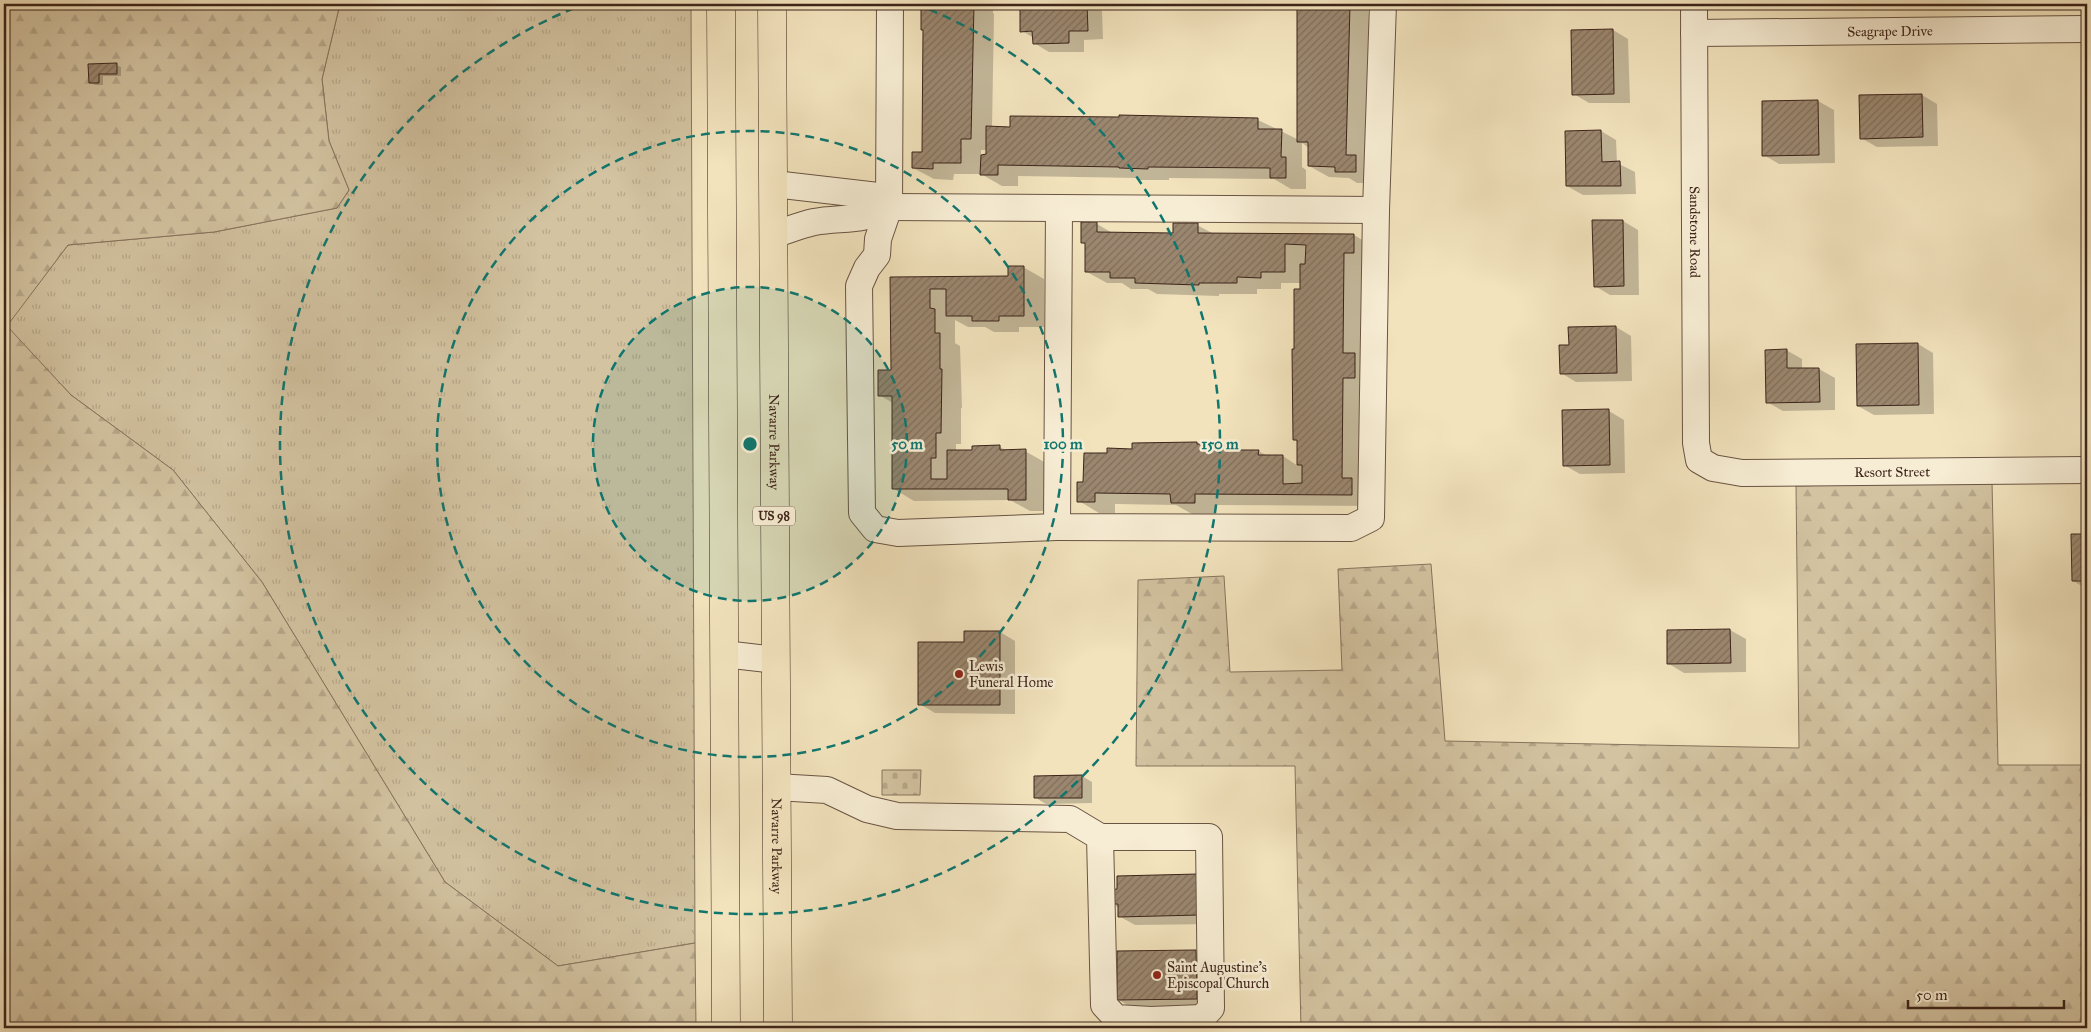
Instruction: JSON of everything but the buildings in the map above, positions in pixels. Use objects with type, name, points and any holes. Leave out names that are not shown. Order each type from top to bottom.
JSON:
[{"type":"highway","points":[[720,4],[726,1028]]},
{"type":"highway","name":"Navarre Parkway","points":[[772,4],[778,1028]]},
{"type":"street","points":[[890,4],[889,207],[878,239],[877,255],[867,268],[859,286],[862,513],[875,529],[898,533],[1057,527],[1351,528],[1371,518],[1376,210],[1383,4]]},
{"type":"street","name":"Sandstone Road","points":[[1694,4],[1696,443],[1699,460]]},
{"type":"street","name":"Seagrape Drive","points":[[1694,33],[2087,29]]},
{"type":"street","points":[[774,184],[878,196],[889,207]]},
{"type":"street","points":[[773,235],[814,222],[877,214],[889,207],[1376,210]]},
{"type":"street","points":[[1057,527],[1059,208]]},
{"type":"street","name":"Resort Street","points":[[1699,460],[1713,468],[1742,472],[2087,470]]},
{"type":"street","points":[[724,654],[775,660]]},
{"type":"street","points":[[776,787],[827,790],[867,809],[897,816],[1070,819],[1100,837],[1210,837],[1211,1008],[1202,1018],[1151,1020],[1116,1018],[1104,1005],[1100,837]]},
{"type":"green space","points":[[4,4],[340,4],[322,79],[329,141],[349,190],[337,208],[214,232],[68,245],[7,326],[71,395],[173,470],[262,582],[445,882],[558,966],[695,943],[696,1028],[4,1028]]},
{"type":"green space","points":[[340,4],[691,4],[695,943],[558,966],[445,882],[262,582],[173,470],[71,395],[6,326],[68,245],[214,232],[337,208],[349,190],[329,141],[322,79]]},
{"type":"green space","points":[[1992,481],[1998,765],[2087,765],[2087,1028],[1301,1028],[1295,766],[1136,766],[1138,580],[1224,576],[1230,672],[1342,670],[1338,569],[1431,564],[1445,741],[1799,748],[1796,486]]},
{"type":"green space","points":[[882,770],[921,770],[920,795],[882,795]]},
{"type":"place","name":"Lewis Funeral Home","points":[[959,674]]},
{"type":"place","name":"Saint Augustine's Episcopal Church","points":[[1157,975]]}]
